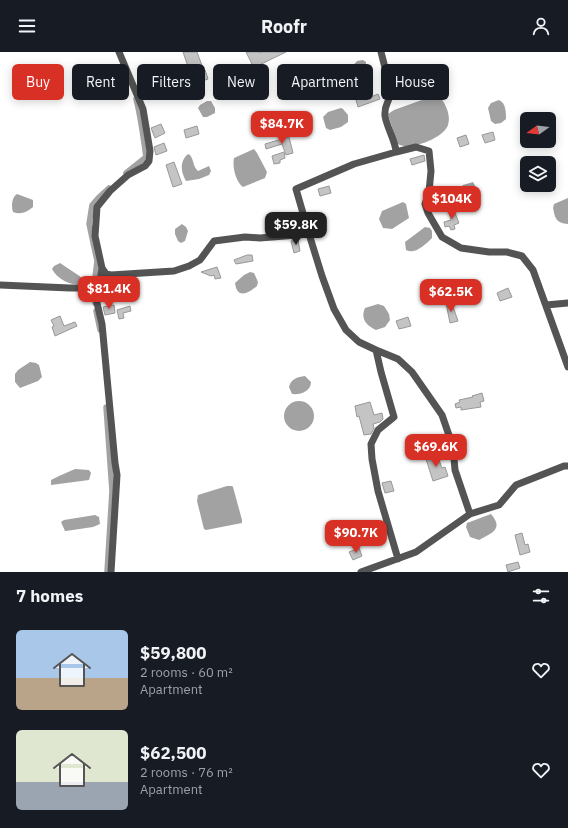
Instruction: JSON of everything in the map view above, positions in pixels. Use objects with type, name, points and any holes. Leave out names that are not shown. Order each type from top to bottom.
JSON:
[{"type":"street","points":[[119,52],[143,109],[150,151],[149,161],[145,166],[128,175],[110,191],[97,207],[94,236],[102,268],[106,274],[111,275],[174,271],[189,266],[200,260],[214,240],[308,234]]},
{"type":"street","points":[[381,52],[390,95],[385,106],[385,116],[389,131],[396,147],[396,152]]},
{"type":"street","points":[[470,514],[455,470],[453,447],[442,416],[412,372],[398,359],[360,342],[346,330],[334,309],[308,234],[296,189],[354,164],[396,152],[416,147],[429,151],[431,171],[430,192],[426,204],[428,213],[442,237],[461,248],[489,252],[507,252],[522,256],[533,270],[568,367]]},
{"type":"street","points":[[102,268],[98,304],[117,476],[111,572]]},
{"type":"street","points":[[0,285],[83,288],[89,282],[100,283]]},
{"type":"street","points":[[546,306],[568,303]]},
{"type":"street","points":[[376,350],[394,416],[378,430],[371,444],[372,459],[378,492],[398,559]]},
{"type":"street","points":[[361,572],[416,552],[470,514],[499,504],[516,485],[564,466],[568,466]]},
{"type":"shaded area","points":[[363,60],[366,64],[354,64],[357,61]]},
{"type":"shaded area","points":[[422,100],[442,100],[447,110],[449,121],[445,130],[433,139],[425,143],[402,146],[397,143],[388,114],[394,110]]},
{"type":"shaded area","points":[[499,100],[504,105],[506,119],[501,123],[495,124],[491,121],[488,108],[491,103]]},
{"type":"shaded area","points":[[207,101],[211,101],[215,108],[215,113],[207,117],[203,117],[198,108]]},
{"type":"shaded area","points":[[341,108],[348,115],[348,122],[341,127],[330,130],[326,128],[323,117],[328,112]]},
{"type":"shaded area","points":[[261,116],[269,116],[273,118],[275,122],[274,126],[264,128],[263,133],[259,135],[252,131],[252,128],[255,120]]},
{"type":"shaded area","points":[[254,149],[267,172],[265,178],[243,187],[238,182],[235,174],[234,158]]},
{"type":"shaded area","points":[[188,154],[190,155],[195,168],[198,171],[209,166],[211,171],[209,175],[199,179],[186,181],[183,174],[182,164],[183,160]]},
{"type":"shaded area","points":[[473,182],[477,192],[470,199],[466,200],[462,196],[459,189],[463,185]]},
{"type":"shaded area","points":[[17,194],[33,200],[33,207],[24,212],[13,212],[12,202]]},
{"type":"shaded area","points":[[568,198],[568,224],[557,219],[554,215],[553,208],[554,204]]},
{"type":"shaded area","points":[[403,202],[406,204],[409,218],[392,229],[383,228],[379,219],[382,211]]},
{"type":"shaded area","points":[[182,224],[188,231],[185,241],[181,243],[178,241],[175,234],[175,229]]},
{"type":"shaded area","points":[[425,227],[430,228],[432,231],[432,238],[424,246],[417,250],[406,250],[405,242]]},
{"type":"shaded area","points":[[60,263],[81,277],[85,282],[81,284],[71,284],[54,273],[52,269]]},
{"type":"shaded area","points":[[250,272],[254,273],[258,282],[257,286],[247,293],[240,293],[236,288],[235,283]]},
{"type":"shaded area","points":[[106,282],[114,283],[119,289],[109,300],[104,299],[103,296]]},
{"type":"shaded area","points":[[378,304],[384,306],[389,314],[390,320],[385,327],[376,330],[365,322],[363,316],[365,308]]},
{"type":"shaded area","points":[[30,362],[39,365],[42,377],[38,381],[20,388],[15,382],[15,374],[18,370]]},
{"type":"shaded area","points":[[305,376],[311,382],[309,388],[305,392],[292,394],[289,387],[291,382],[297,378]]},
{"type":"shaded area","points":[[299,401],[310,405],[314,416],[310,427],[299,431],[288,427],[284,416],[288,405]]},
{"type":"shaded area","points":[[75,469],[89,470],[91,473],[89,480],[51,485],[51,480]]},
{"type":"shaded area","points":[[227,486],[233,487],[242,523],[206,530],[204,529],[197,501],[198,495]]},
{"type":"shaded area","points":[[491,514],[496,523],[495,530],[479,540],[470,537],[466,527],[467,523]]},
{"type":"shaded area","points":[[95,515],[99,517],[100,524],[93,527],[65,531],[61,522],[64,520]]},
{"type":"building","points":[[183,52],[197,52],[201,64],[187,64]]},
{"type":"building","points":[[246,52],[286,52],[261,64],[252,64]]},
{"type":"building","points":[[205,70],[208,79],[205,80]]},
{"type":"building","points":[[378,94],[380,99],[358,107],[356,100],[373,100],[373,96]]},
{"type":"building","points":[[161,124],[165,133],[155,138],[151,128]]},
{"type":"building","points":[[197,126],[199,134],[186,138],[184,130]]},
{"type":"building","points":[[493,132],[495,140],[485,143],[482,135]]},
{"type":"building","points":[[466,135],[469,144],[460,147],[457,138]]},
{"type":"building","points":[[289,137],[293,153],[286,155],[282,144],[266,149],[265,144]]},
{"type":"building","points":[[164,143],[167,151],[156,155],[154,147]]},
{"type":"building","points":[[284,152],[285,158],[280,160],[280,163],[274,164],[272,156]]},
{"type":"building","points":[[424,155],[425,161],[412,165],[410,159]]},
{"type":"building","points":[[174,162],[182,184],[173,187],[166,165]]},
{"type":"building","points":[[329,186],[331,193],[320,196],[318,189]]},
{"type":"building","points":[[453,208],[459,223],[454,225],[455,229],[451,230],[449,226],[445,227],[444,222],[451,220],[448,209]]},
{"type":"building","points":[[298,240],[300,251],[294,253],[291,241]]},
{"type":"building","points":[[247,255],[252,255],[253,261],[236,264],[234,260]]},
{"type":"building","points":[[217,267],[221,278],[215,279],[214,275],[211,276],[201,272]]},
{"type":"building","points":[[508,288],[512,297],[500,301],[497,293]]},
{"type":"building","points":[[451,301],[458,321],[450,323],[446,303]]},
{"type":"building","points":[[114,305],[115,313],[105,315],[103,307]]},
{"type":"building","points":[[130,306],[131,311],[123,313],[124,318],[119,319],[117,310]]},
{"type":"building","points":[[60,316],[64,326],[75,322],[77,326],[55,336],[52,327],[54,326],[51,320]]},
{"type":"building","points":[[408,317],[411,326],[399,329],[396,321]]},
{"type":"building","points":[[482,393],[484,401],[480,402],[481,407],[461,410],[461,407],[456,408],[455,404],[460,402],[459,400],[473,397],[472,396]]},
{"type":"building","points":[[370,402],[374,415],[382,413],[383,419],[380,422],[373,424],[374,428],[371,434],[364,435],[359,416],[357,417],[355,406]]},
{"type":"building","points":[[437,455],[442,468],[445,467],[448,476],[433,481],[426,459]]},
{"type":"building","points":[[391,481],[394,491],[385,493],[382,483]]},
{"type":"building","points":[[522,533],[525,545],[528,544],[530,552],[520,555],[515,535]]},
{"type":"building","points":[[359,548],[362,556],[353,560],[349,552]]},
{"type":"building","points":[[518,562],[520,568],[508,572],[506,565]]},
{"type":"waterway","points":[[126,173],[146,157],[141,120],[136,99]]},
{"type":"waterway","points":[[95,303],[94,285],[97,261],[89,224],[92,205],[109,188]]},
{"type":"waterway","points":[[96,311],[100,330]]},
{"type":"waterway","points":[[106,407],[112,491],[107,572]]}]
